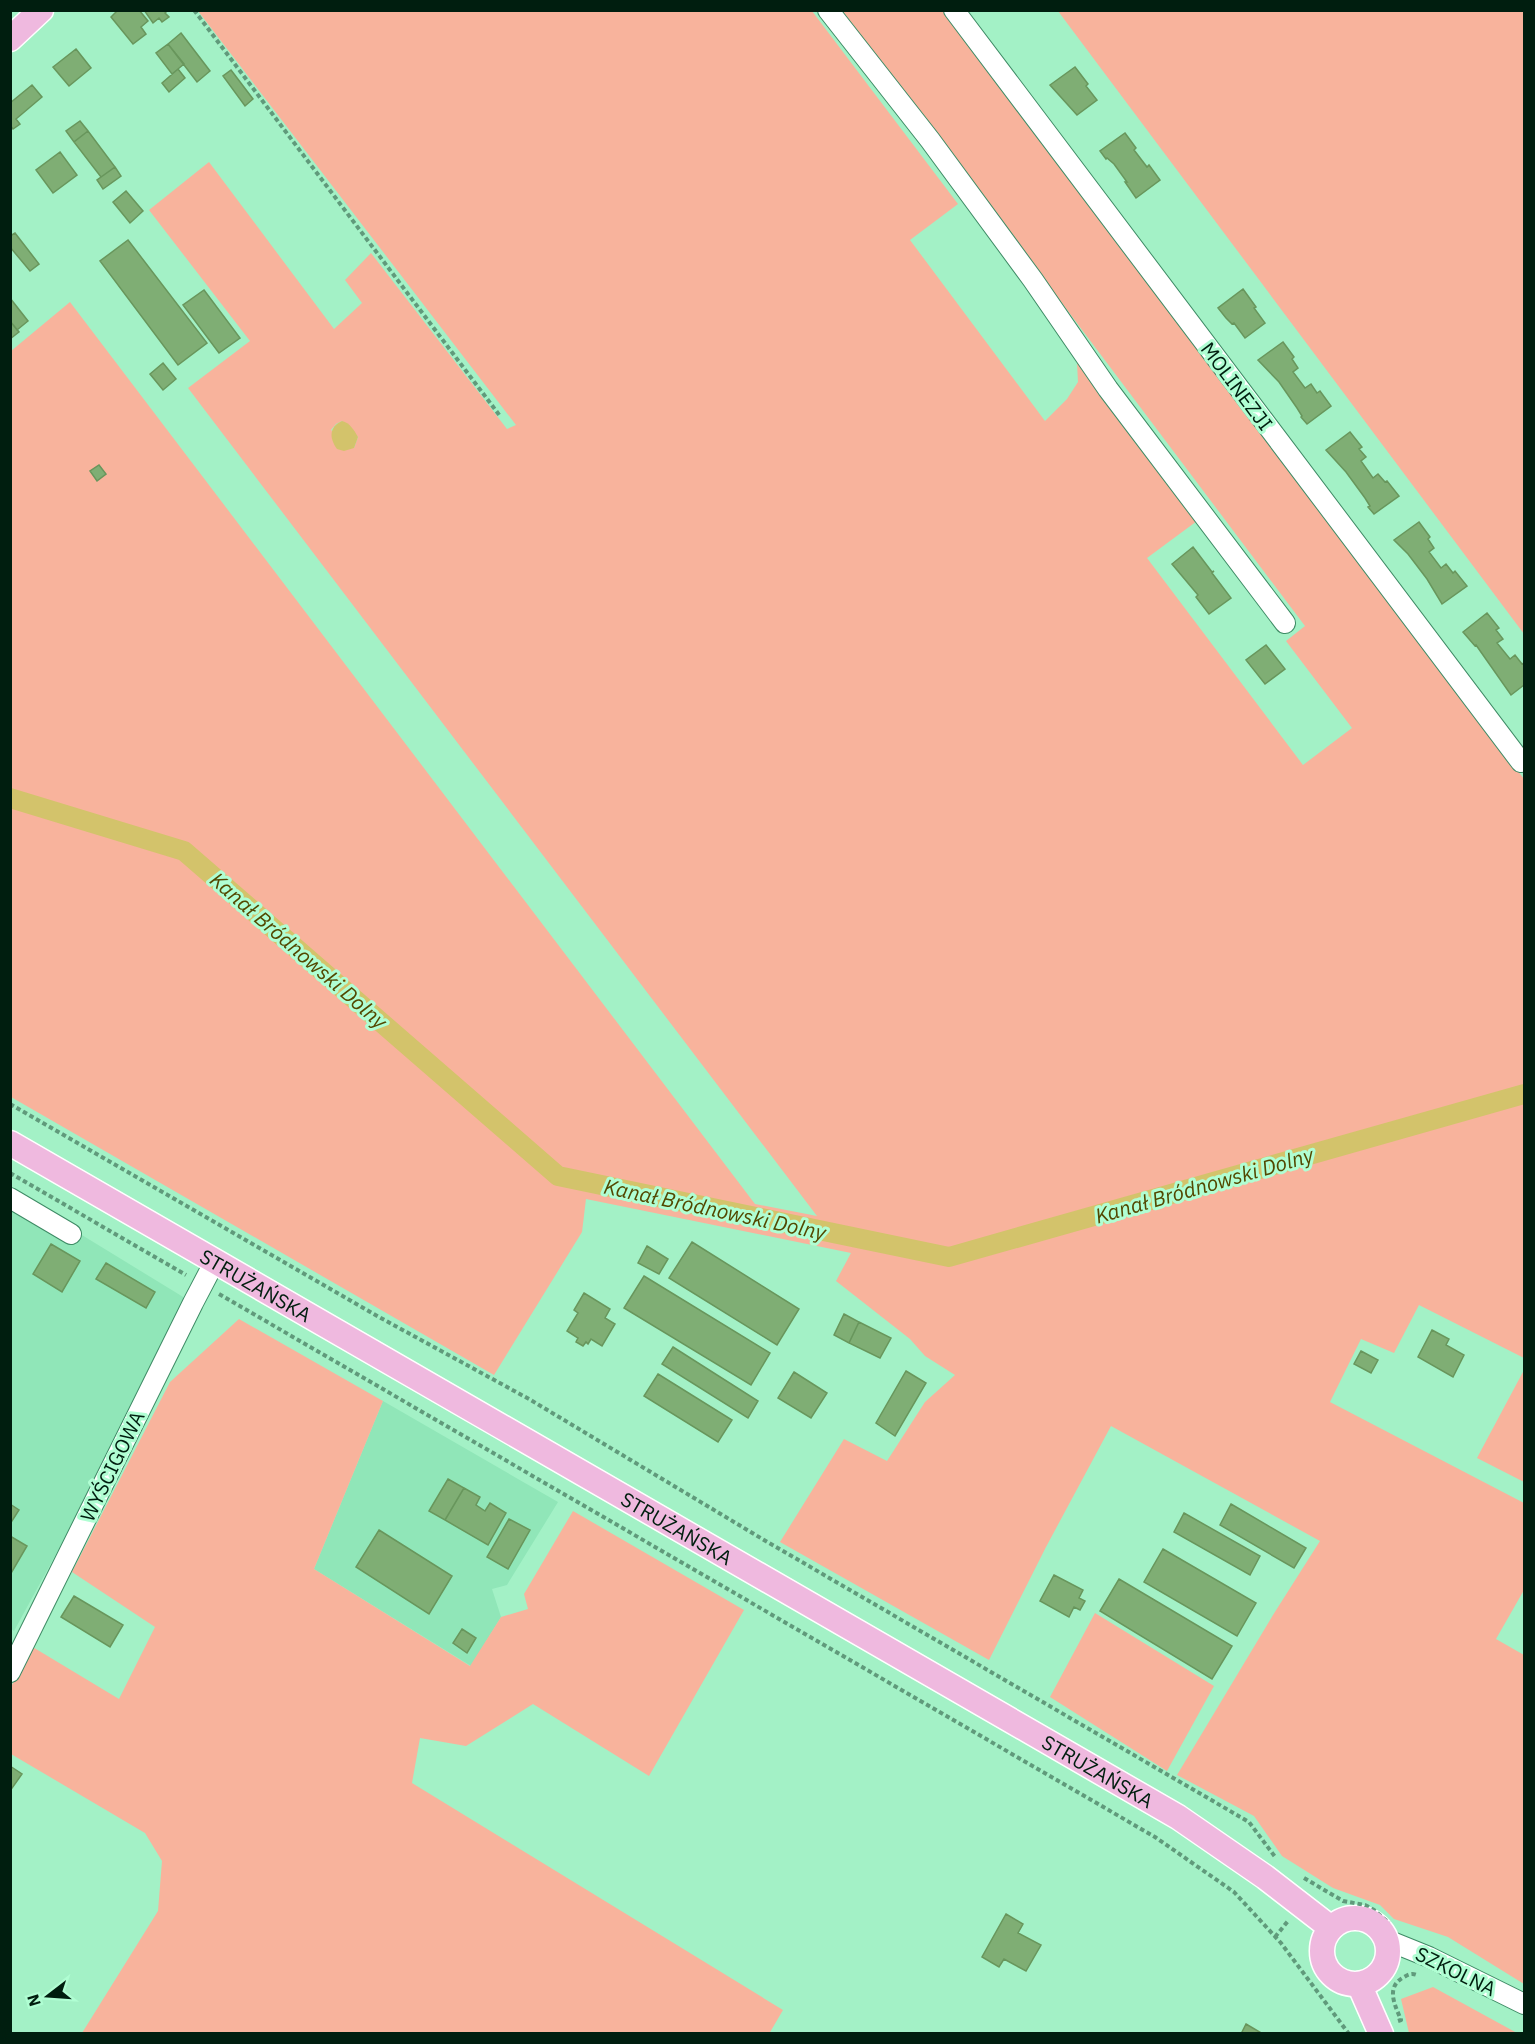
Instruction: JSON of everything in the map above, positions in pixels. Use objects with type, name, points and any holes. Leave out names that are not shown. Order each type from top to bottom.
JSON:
[{"type":"main road","points":[[10,39],[41,10]]},
{"type":"main road","name":"STRUŻAŃSKA","points":[[10,1143],[1178,1817],[1266,1876],[1330,1928]]},
{"type":"main road","points":[[1347,1918],[1361,1918],[1371,1921],[1382,1931],[1393,1934],[1386,1965],[1369,1982],[1359,1984],[1342,1982],[1331,1974],[1324,1963],[1323,1943],[1330,1928],[1337,1922],[1347,1918]]},
{"type":"main road","points":[[1359,1984],[1380,2031]]},
{"type":"street","points":[[828,10],[930,140],[1033,280],[1108,388],[1285,623]]},
{"type":"street","name":"MOLINEZJI","points":[[954,10],[1521,762]]},
{"type":"street","points":[[10,1198],[71,1234]]},
{"type":"street","name":"WYŚCIGOWA","points":[[10,1672],[215,1261]]},
{"type":"street","name":"SZKOLNA","points":[[1393,1934],[1430,1957],[1524,2004]]},
{"type":"path","points":[[194,10],[500,416]]},
{"type":"path","points":[[10,1104],[369,1311],[529,1399],[774,1546],[1249,1822],[1279,1862]]},
{"type":"path","points":[[10,1173],[1155,1837],[1234,1892],[1275,1937],[1349,2034]]},
{"type":"path","points":[[1297,1873],[1343,1900],[1365,1905],[1374,1910],[1391,1924],[1393,1934]]},
{"type":"path","points":[[1275,1937],[1292,1916]]},
{"type":"path","points":[[1380,2031],[1401,2020],[1392,1992],[1397,1981],[1413,1973],[1425,1977]]},
{"type":"shaded area","points":[[198,11],[812,11],[958,204],[910,240],[1045,421],[1067,399],[1078,382],[1077,363],[1197,521],[1147,558],[1303,765],[1352,728],[1286,641],[1305,626],[842,11],[943,11],[1524,779],[1524,1358],[1419,1305],[1394,1353],[1361,1339],[1330,1402],[1524,1503],[1524,1590],[1496,1639],[1524,1655],[1524,1984],[1448,1937],[1394,1919],[1380,1905],[1333,1888],[1282,1856],[1254,1816],[1177,1775],[1320,1541],[1111,1426],[989,1660],[780,1542],[844,1439],[887,1461],[925,1402],[955,1375],[925,1356],[910,1339],[836,1281],[851,1253],[586,1199],[582,1232],[494,1375],[11,1097],[11,351],[70,302],[755,1204],[817,1216],[188,388],[250,341],[149,210],[209,162],[334,329],[362,303],[345,280],[371,253],[507,429],[516,425]],"holes":[[[342,421],[358,437],[354,448],[331,430]]]},
{"type":"shaded area","points":[[1058,11],[1524,11],[1524,634]]},
{"type":"shaded area","points":[[342,421],[350,425],[358,437],[354,448],[344,451],[337,449],[332,437],[335,426]]},
{"type":"shaded area","points":[[10,1191],[193,1303],[14,1631],[10,1628]]},
{"type":"shaded area","points":[[239,1319],[383,1401],[314,1569],[470,1666],[501,1617],[528,1609],[524,1594],[573,1511],[744,1610],[649,1776],[533,1704],[466,1746],[420,1738],[412,1783],[783,2010],[769,2034],[82,2033],[158,1911],[162,1861],[145,1833],[11,1754],[10,1689],[31,1646],[119,1699],[155,1627],[72,1572],[170,1382]]},
{"type":"shaded area","points":[[1524,1370],[1524,1482],[1477,1458]]},
{"type":"shaded area","points":[[383,1401],[558,1502],[507,1585],[492,1589],[501,1617],[471,1666],[314,1569]]},
{"type":"shaded area","points":[[1095,1613],[1214,1686],[1167,1771],[1050,1697]]},
{"type":"shaded area","points":[[1433,1987],[1517,2033],[1409,2033],[1401,1999]]},
{"type":"building","points":[[118,10],[139,10],[148,21],[141,27],[146,34],[133,44],[111,17]]},
{"type":"building","points":[[144,10],[168,10],[165,13],[169,17],[162,22],[159,18],[153,23]]},
{"type":"building","points":[[181,33],[210,71],[197,82],[168,44]]},
{"type":"building","points":[[168,44],[184,64],[172,74],[156,53]]},
{"type":"building","points":[[76,49],[91,68],[69,86],[53,67]]},
{"type":"building","points":[[1075,67],[1097,100],[1077,115],[1050,85]]},
{"type":"building","points":[[178,69],[185,78],[169,92],[162,83]]},
{"type":"building","points":[[231,70],[253,99],[245,106],[223,76]]},
{"type":"building","points":[[32,85],[42,97],[16,119],[20,124],[13,129],[10,125],[10,103]]},
{"type":"building","points":[[80,121],[88,131],[74,142],[66,131]]},
{"type":"building","points":[[88,131],[115,167],[101,177],[74,142]]},
{"type":"building","points":[[1125,133],[1136,148],[1134,150],[1160,180],[1136,198],[1114,164],[1100,151]]},
{"type":"building","points":[[60,152],[77,175],[53,193],[36,170]]},
{"type":"building","points":[[115,167],[121,176],[103,189],[97,180]]},
{"type":"building","points":[[126,191],[143,211],[130,223],[113,202]]},
{"type":"building","points":[[15,233],[39,264],[30,271],[10,247],[10,236]]},
{"type":"building","points":[[128,240],[207,343],[178,365],[100,261]]},
{"type":"building","points":[[1243,289],[1265,323],[1245,338],[1234,323],[1232,324],[1218,308]]},
{"type":"building","points":[[204,290],[240,338],[219,353],[183,305]]},
{"type":"building","points":[[10,298],[28,321],[17,330],[10,321]]},
{"type":"building","points":[[10,321],[19,332],[10,339]]},
{"type":"building","points":[[1283,342],[1294,357],[1292,359],[1298,368],[1293,372],[1305,388],[1311,384],[1317,393],[1320,391],[1331,406],[1307,424],[1279,382],[1258,360]]},
{"type":"building","points":[[163,363],[176,379],[163,390],[150,374]]},
{"type":"building","points":[[1350,432],[1362,447],[1359,449],[1366,457],[1361,461],[1373,478],[1378,474],[1399,496],[1374,514],[1346,472],[1326,450]]},
{"type":"building","points":[[99,465],[106,474],[97,481],[90,471]]},
{"type":"building","points":[[1419,522],[1430,537],[1428,539],[1434,548],[1429,552],[1441,568],[1446,564],[1467,586],[1442,604],[1427,579],[1394,540]]},
{"type":"building","points":[[1193,547],[1212,572],[1214,571],[1212,573],[1231,598],[1209,614],[1196,597],[1198,595],[1172,564]]},
{"type":"building","points":[[1487,613],[1499,628],[1496,630],[1503,639],[1497,643],[1510,659],[1515,655],[1522,664],[1524,663],[1524,685],[1511,695],[1476,645],[1463,632]]},
{"type":"building","points":[[1266,645],[1285,669],[1265,684],[1246,660]]},
{"type":"building","points":[[692,1242],[799,1309],[777,1345],[669,1278]]},
{"type":"building","points":[[51,1244],[80,1261],[62,1292],[33,1274]]},
{"type":"building","points":[[647,1246],[668,1259],[659,1274],[638,1263]]},
{"type":"building","points":[[106,1263],[155,1292],[146,1308],[96,1279]]},
{"type":"building","points":[[644,1276],[770,1353],[751,1385],[624,1308]]},
{"type":"building","points":[[584,1293],[610,1309],[605,1318],[615,1324],[602,1346],[591,1339],[583,1346],[576,1342],[578,1338],[567,1331],[578,1313],[574,1310]]},
{"type":"building","points":[[844,1314],[859,1322],[849,1343],[834,1335]]},
{"type":"building","points":[[859,1322],[891,1338],[880,1358],[849,1343]]},
{"type":"building","points":[[1432,1330],[1449,1339],[1446,1345],[1464,1355],[1453,1377],[1418,1357]]},
{"type":"building","points":[[673,1347],[758,1401],[748,1418],[662,1364]]},
{"type":"building","points":[[1361,1351],[1378,1360],[1371,1373],[1354,1364]]},
{"type":"building","points":[[906,1371],[926,1383],[895,1436],[876,1423]]},
{"type":"building","points":[[794,1372],[827,1393],[811,1418],[778,1398]]},
{"type":"building","points":[[658,1374],[732,1420],[718,1442],[644,1396]]},
{"type":"building","points":[[448,1479],[464,1488],[445,1520],[429,1511]]},
{"type":"building","points":[[464,1488],[480,1497],[476,1505],[485,1511],[490,1503],[506,1513],[488,1545],[445,1520]]},
{"type":"building","points":[[10,1504],[19,1510],[10,1524]]},
{"type":"building","points":[[1231,1504],[1306,1548],[1294,1568],[1220,1525]]},
{"type":"building","points":[[1184,1513],[1260,1556],[1250,1575],[1174,1532]]},
{"type":"building","points":[[509,1519],[530,1530],[508,1569],[487,1557]]},
{"type":"building","points":[[379,1530],[452,1576],[429,1614],[356,1567]]},
{"type":"building","points":[[10,1536],[27,1546],[10,1575]]},
{"type":"building","points":[[1163,1549],[1256,1603],[1237,1636],[1144,1582]]},
{"type":"building","points":[[1054,1575],[1083,1590],[1079,1598],[1085,1601],[1080,1610],[1074,1607],[1069,1617],[1040,1601]]},
{"type":"building","points":[[1119,1579],[1232,1646],[1212,1679],[1100,1611]]},
{"type":"building","points":[[74,1596],[123,1625],[110,1647],[61,1617]]},
{"type":"building","points":[[462,1629],[476,1638],[467,1653],[453,1643]]},
{"type":"building","points":[[10,1766],[22,1774],[10,1791]]},
{"type":"building","points":[[1006,1914],[1023,1924],[1018,1933],[1041,1945],[1026,1971],[1004,1959],[999,1967],[982,1957]]},
{"type":"building","points":[[1246,2024],[1263,2034],[1241,2034]]},
{"type":"waterway","name":"Kanał Bródnowski Dolny","points":[[10,798],[184,851],[558,1176],[949,1257],[1524,1094]]}]
